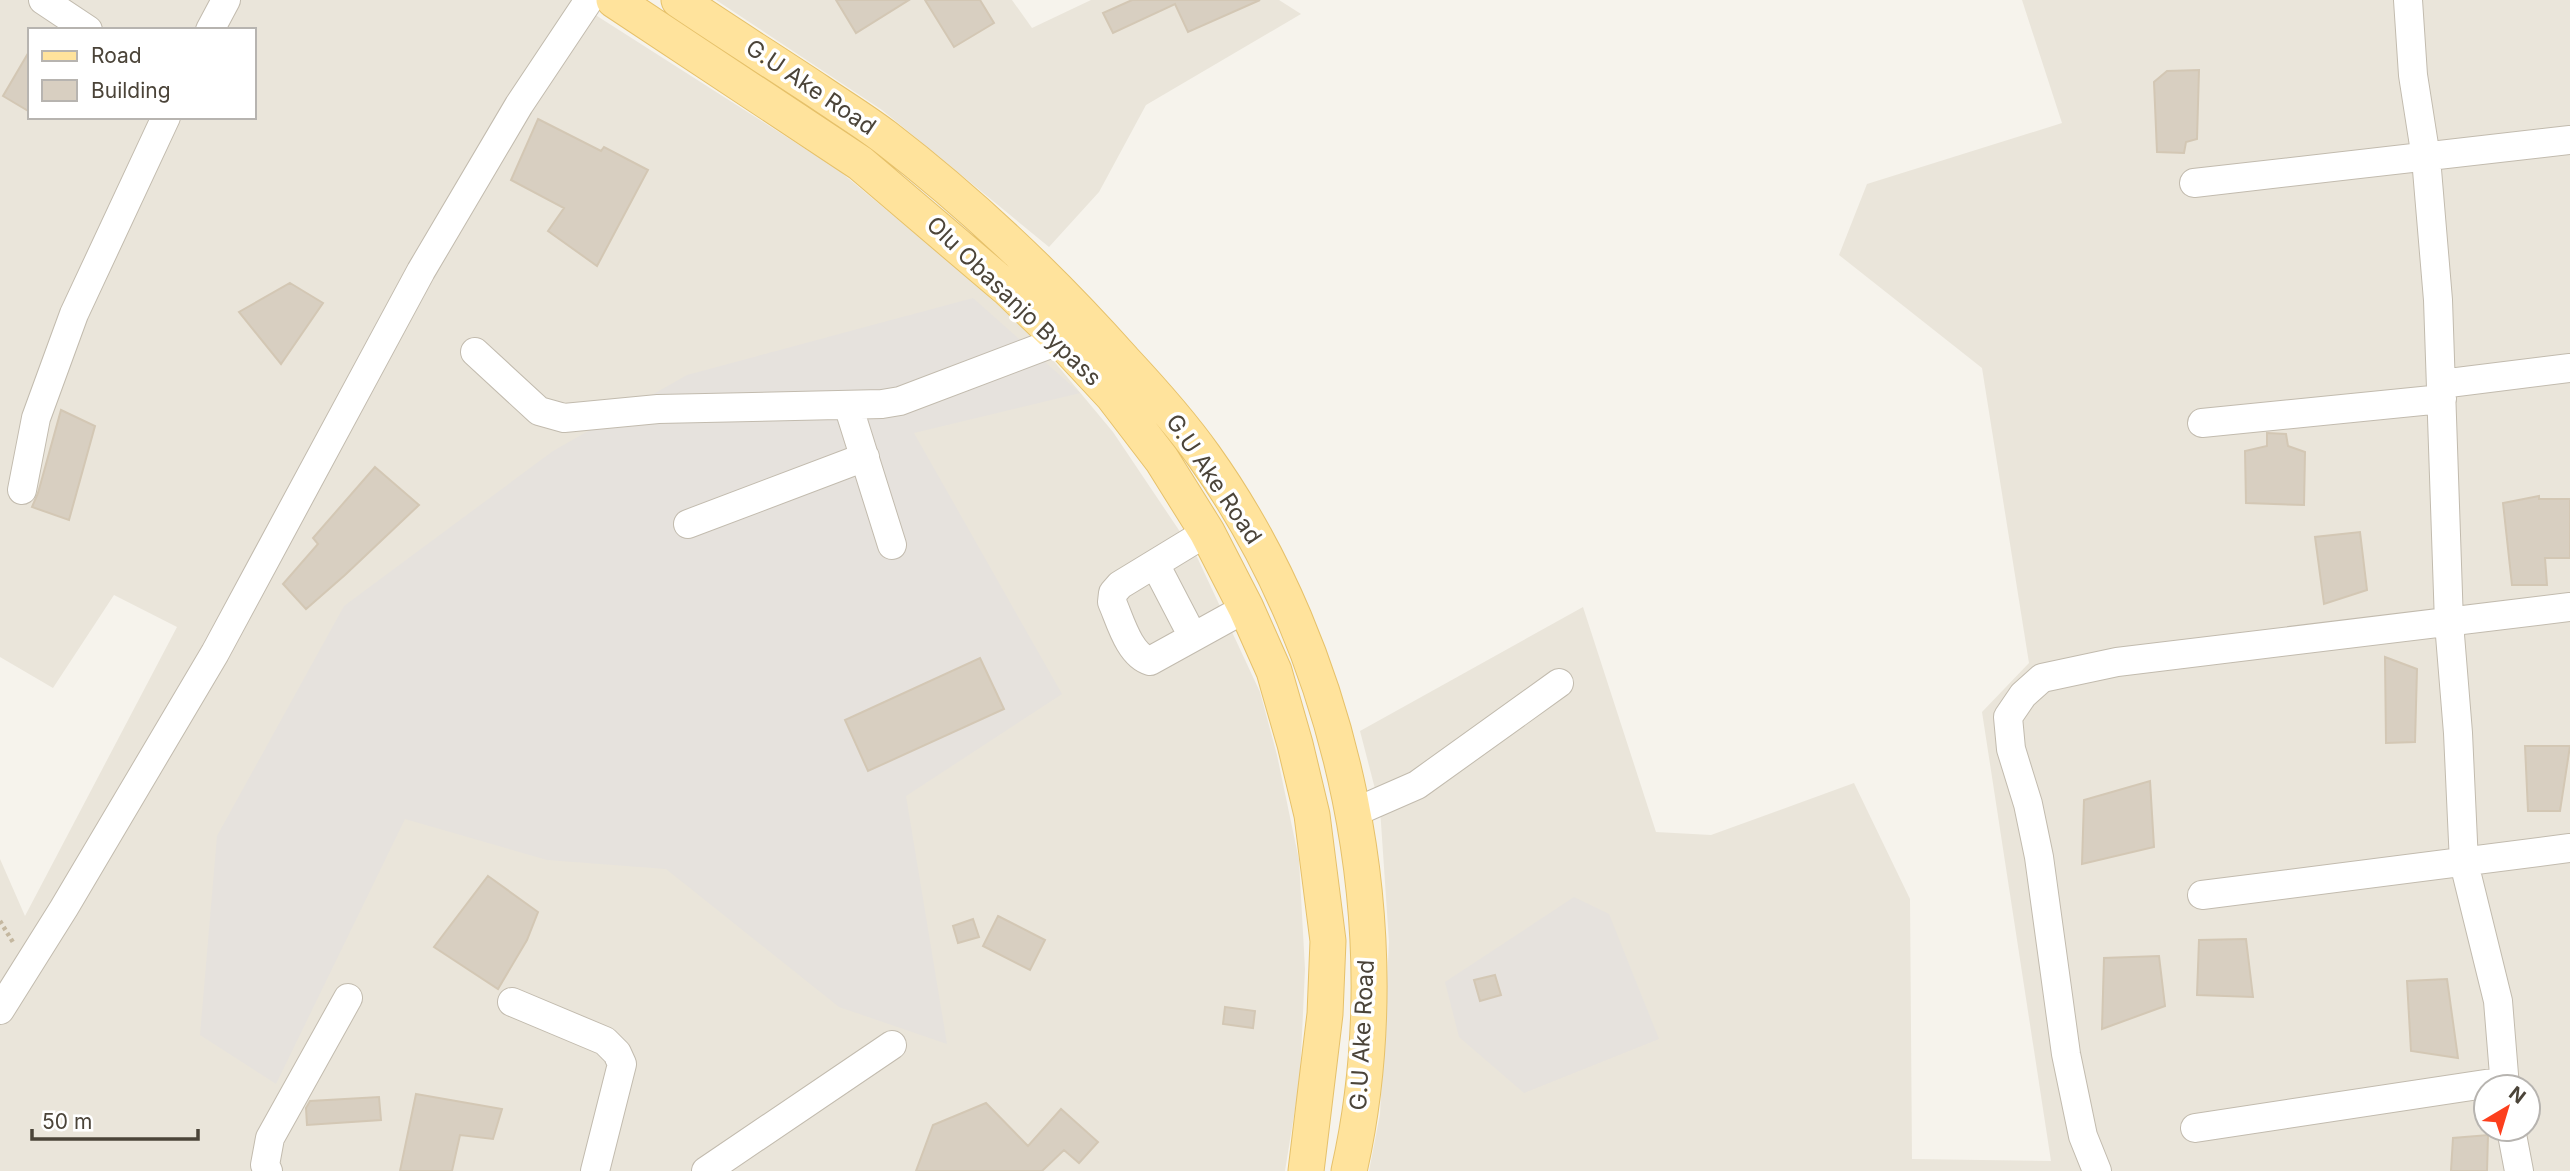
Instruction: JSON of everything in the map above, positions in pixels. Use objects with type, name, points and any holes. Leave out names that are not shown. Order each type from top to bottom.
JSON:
[{"type":"main road","name":"Olu Obasanjo Bypass","points":[[614,0],[860,163],[979,264],[1060,340],[1113,396],[1154,450],[1206,533],[1246,608],[1274,671],[1295,744],[1311,815],[1328,941],[1325,1014],[1306,1171]]},
{"type":"main road","name":"G.U Ake Road","points":[[679,0],[882,135],[956,194],[1022,253],[1090,322],[1157,397],[1204,455],[1259,542],[1296,617],[1326,704],[1345,771],[1358,841],[1367,930],[1368,1003],[1364,1071],[1349,1171]]},
{"type":"street","points":[[43,0],[86,28]]},
{"type":"street","points":[[211,28],[226,0]]},
{"type":"street","points":[[0,1010],[71,897],[215,653],[421,271],[519,105],[589,0]]},
{"type":"street","points":[[2408,0],[2413,75],[2426,158],[2438,300],[2449,623],[2458,733],[2464,863],[2498,1001],[2504,1073]]},
{"type":"street","points":[[22,490],[36,418],[74,314],[165,119]]},
{"type":"street","points":[[2194,183],[2570,140]]},
{"type":"street","points":[[475,352],[539,411],[564,418],[658,409],[848,405],[900,401],[1060,340]]},
{"type":"street","points":[[2202,423],[2441,391],[2570,368]]},
{"type":"street","points":[[848,405],[892,545]]},
{"type":"street","points":[[688,524],[865,457]]},
{"type":"street","points":[[1206,533],[1119,585],[1113,593],[1112,602],[1135,652],[1142,659],[1150,661],[1246,608]]},
{"type":"street","points":[[1155,564],[1193,638]]},
{"type":"street","points":[[2097,1171],[2083,1136],[2066,1054],[2039,857],[2028,804],[2011,749],[2008,717],[2023,695],[2042,678],[2117,662],[2570,607]]},
{"type":"street","points":[[1353,813],[1417,785],[1559,683]]},
{"type":"street","points":[[2202,895],[2570,848]]},
{"type":"street","points":[[268,1171],[265,1166],[270,1138],[348,998]]},
{"type":"street","points":[[512,1002],[606,1041],[617,1053],[622,1064],[595,1171]]},
{"type":"street","points":[[706,1171],[892,1045]]},
{"type":"street","points":[[2195,1128],[2472,1089]]},
{"type":"street","points":[[2514,1143],[2519,1171]]},
{"type":"shaded area","points":[[0,0],[572,0],[837,169],[964,274],[1038,342],[1113,432],[1197,557],[1260,692],[1277,755],[1299,860],[1305,969],[1300,1078],[1285,1171],[0,1171],[0,859],[25,916],[177,627],[114,595],[53,688],[0,657]]},
{"type":"shaded area","points":[[716,0],[1012,0],[1032,28],[1091,0],[1279,0],[1301,14],[1146,105],[1099,192],[1049,247],[882,110]]},
{"type":"shaded area","points":[[2022,0],[2570,0],[2570,1171],[1369,1171],[1380,1114],[1389,942],[1380,808],[1360,731],[1583,607],[1656,832],[1711,835],[1854,783],[1910,899],[1912,1159],[2051,1161],[1982,712],[2029,663],[1982,368],[1839,255],[1867,184],[2062,123]]},
{"type":"shaded area","points":[[973,298],[1080,393],[914,433],[1062,694],[906,796],[947,1044],[839,1007],[666,869],[547,860],[405,819],[276,1084],[200,1035],[217,836],[344,606],[553,451],[687,375]]},
{"type":"shaded area","points":[[1574,897],[1609,914],[1659,1039],[1524,1093],[1459,1037],[1445,982]]},
{"type":"building","points":[[836,0],[909,0],[856,33]]},
{"type":"building","points":[[925,0],[980,0],[994,23],[954,47]]},
{"type":"building","points":[[1132,0],[1260,0],[1188,32],[1175,4],[1113,33],[1103,13]]},
{"type":"building","points":[[28,53],[28,111],[3,96]]},
{"type":"building","points":[[2199,70],[2197,139],[2186,142],[2184,153],[2157,152],[2154,82],[2167,71]]},
{"type":"building","points":[[538,119],[601,151],[604,147],[648,170],[597,266],[548,231],[564,208],[511,180]]},
{"type":"building","points":[[290,283],[323,303],[281,364],[239,312]]},
{"type":"building","points":[[61,410],[95,426],[69,520],[32,507]]},
{"type":"building","points":[[2267,433],[2286,434],[2288,446],[2305,452],[2304,505],[2246,503],[2245,451],[2267,446]]},
{"type":"building","points":[[375,467],[419,505],[306,609],[283,584],[318,544],[313,538]]},
{"type":"building","points":[[2539,496],[2539,499],[2570,499],[2570,558],[2545,558],[2547,585],[2512,585],[2503,503]]},
{"type":"building","points":[[2360,532],[2367,590],[2324,604],[2315,537]]},
{"type":"building","points":[[2385,657],[2417,669],[2415,742],[2386,743]]},
{"type":"building","points":[[980,658],[1004,709],[868,771],[845,720]]},
{"type":"building","points":[[2525,746],[2570,746],[2560,811],[2528,811]]},
{"type":"building","points":[[2150,781],[2154,847],[2082,864],[2084,800]]},
{"type":"building","points":[[488,876],[538,912],[527,940],[498,989],[434,947]]},
{"type":"building","points":[[998,916],[1045,940],[1030,970],[983,946]]},
{"type":"building","points":[[973,919],[979,937],[958,943],[953,926]]},
{"type":"building","points":[[2246,939],[2253,997],[2197,995],[2199,940]]},
{"type":"building","points":[[2159,956],[2165,1006],[2102,1029],[2104,958]]},
{"type":"building","points":[[1495,975],[1501,995],[1480,1001],[1474,980]]},
{"type":"building","points":[[2447,979],[2458,1058],[2411,1051],[2407,981]]},
{"type":"building","points":[[1225,1007],[1255,1011],[1253,1028],[1223,1024]]},
{"type":"building","points":[[416,1094],[502,1109],[493,1139],[460,1135],[452,1171],[400,1171]]},
{"type":"building","points":[[379,1097],[381,1120],[307,1125],[306,1108],[310,1101]]},
{"type":"building","points":[[986,1103],[1028,1146],[1061,1109],[1098,1142],[1079,1163],[1064,1150],[1042,1171],[916,1171],[933,1125]]},
{"type":"building","points":[[2472,1136],[2472,1143],[2488,1143],[2487,1171],[2451,1171],[2453,1138]]}]
